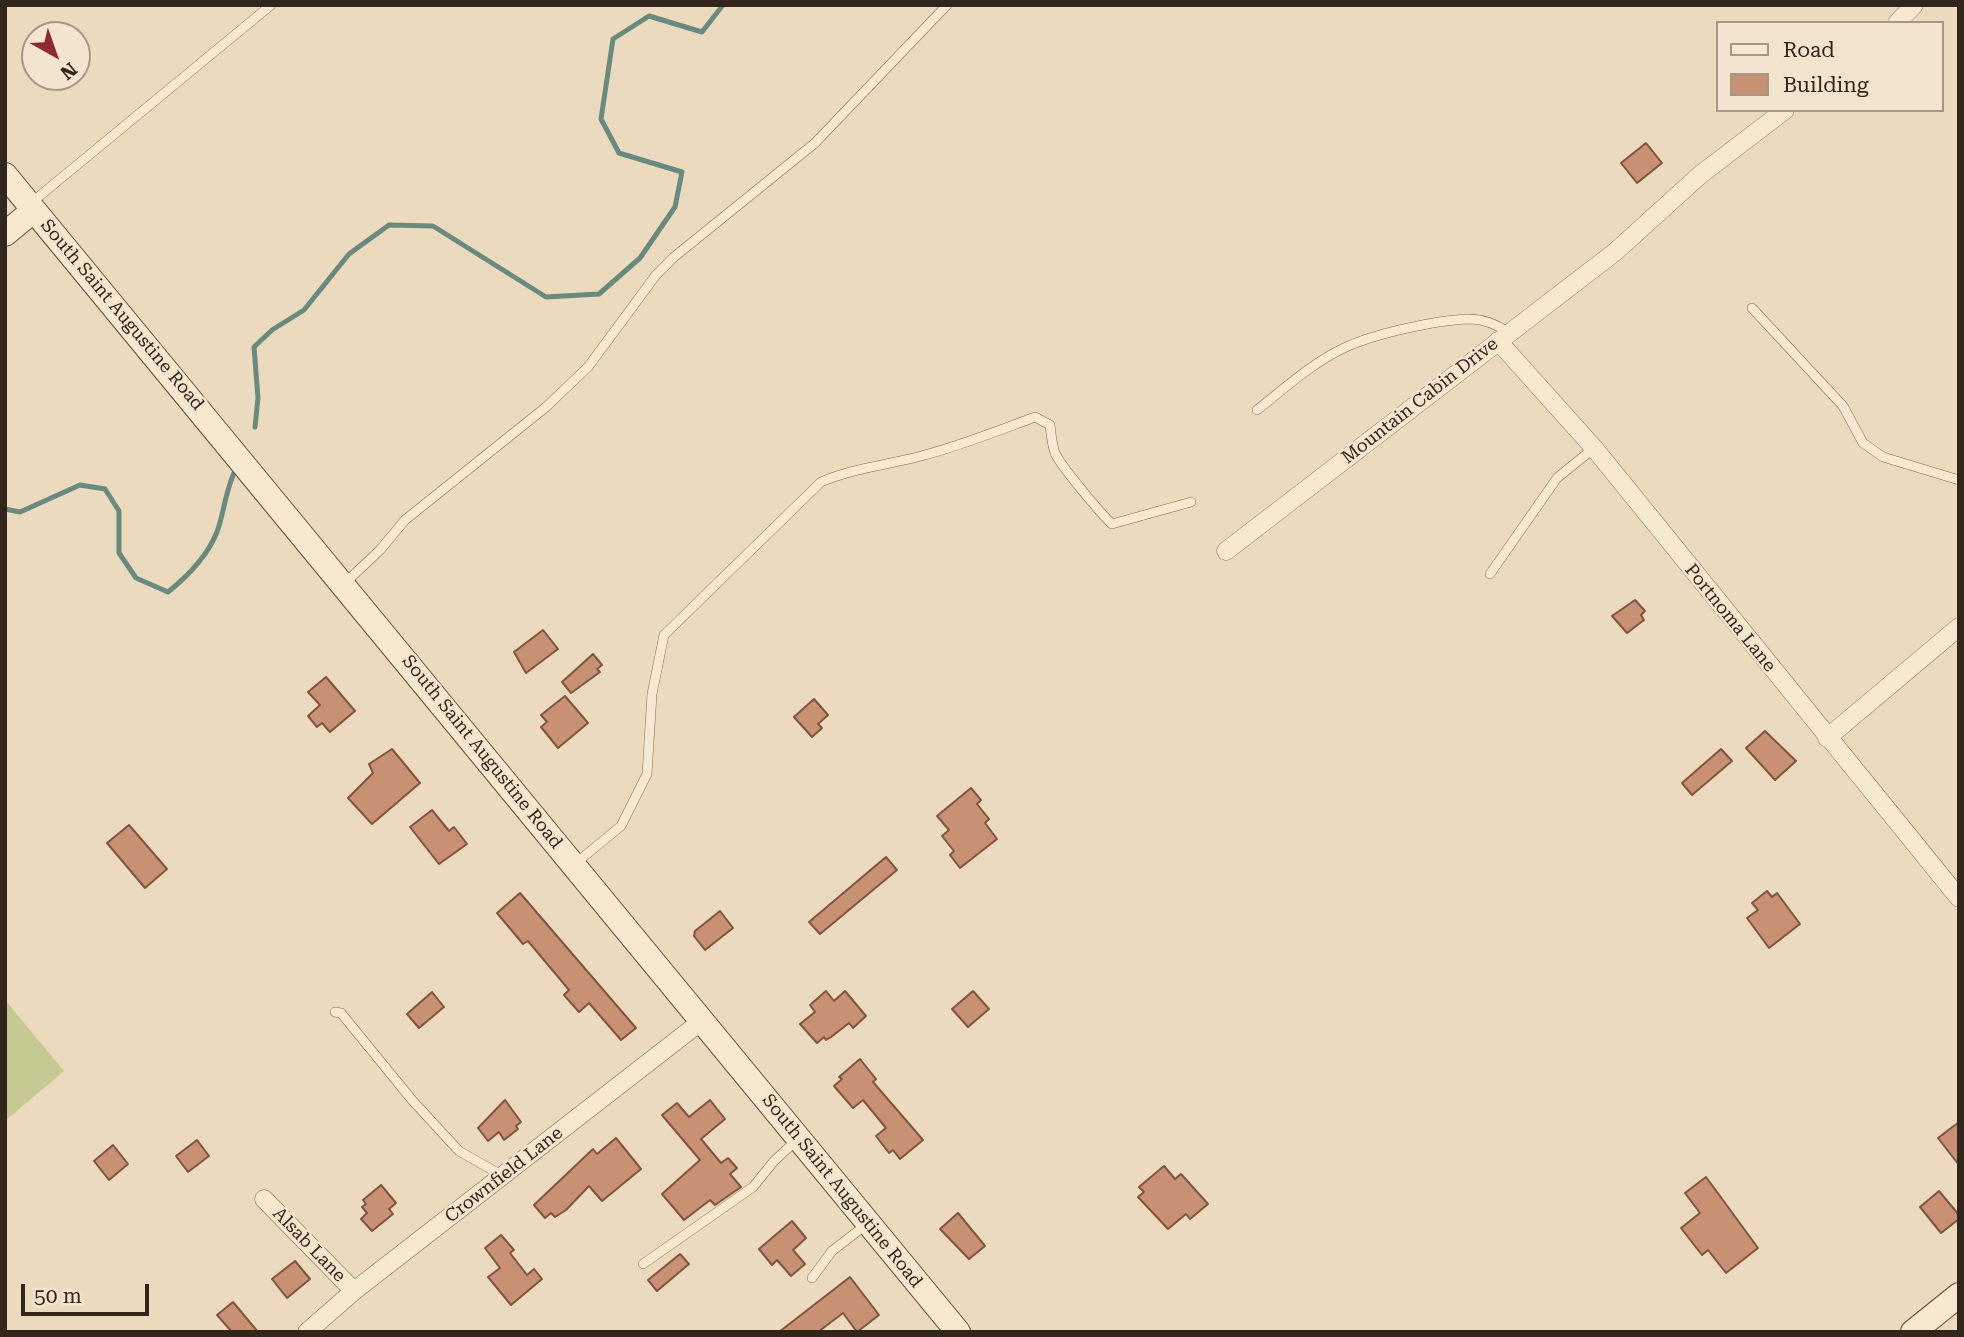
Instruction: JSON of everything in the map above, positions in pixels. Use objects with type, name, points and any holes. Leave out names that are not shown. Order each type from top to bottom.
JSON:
[{"type":"street","points":[[1899,21],[1914,5]]},
{"type":"street","name":"Mountain Cabin Drive","points":[[1226,551],[1615,252],[1700,175],[1782,112]]},
{"type":"street","name":"South Saint Augustine Road","points":[[5,175],[958,1332]]},
{"type":"street","points":[[5,234],[32,207]]},
{"type":"street","name":"Portnoma Lane","points":[[1503,337],[1959,898]]},
{"type":"street","points":[[1827,738],[1959,627]]},
{"type":"street","name":"Crownfield Lane","points":[[307,1332],[354,1292],[703,1020]]},
{"type":"street","name":"Alsab Lane","points":[[264,1199],[354,1292]]},
{"type":"street","points":[[1913,1332],[1959,1295]]},
{"type":"lane","points":[[32,207],[271,5]]},
{"type":"lane","points":[[344,584],[380,550],[405,520],[547,407],[588,367],[665,266],[815,143],[947,5]]},
{"type":"lane","points":[[1752,308],[1843,405],[1863,443],[1883,457],[1959,480]]},
{"type":"lane","points":[[1257,410],[1314,365],[1343,348],[1375,336],[1470,319],[1499,325],[1503,337]]},
{"type":"lane","points":[[574,864],[621,825],[647,774],[652,694],[664,635],[821,482],[843,472],[887,465],[953,448],[1035,417],[1050,425],[1055,454],[1085,490],[1096,510],[1112,524],[1191,502]]},
{"type":"lane","points":[[1490,574],[1557,478],[1594,448]]},
{"type":"lane","points":[[335,1012],[341,1013],[412,1100],[459,1151],[503,1176]]},
{"type":"lane","points":[[643,1264],[753,1187],[774,1161],[799,1138]]},
{"type":"lane","points":[[812,1278],[832,1251],[868,1223]]},
{"type":"green space","points":[[5,1000],[64,1071],[5,1121]]},
{"type":"building","points":[[1646,143],[1662,163],[1637,183],[1621,163]]},
{"type":"building","points":[[1635,600],[1645,611],[1641,615],[1644,620],[1627,633],[1612,616]]},
{"type":"building","points":[[543,630],[558,649],[526,673],[514,652]]},
{"type":"building","points":[[593,654],[602,665],[597,669],[600,672],[571,693],[562,682]]},
{"type":"building","points":[[326,677],[355,711],[330,732],[322,723],[317,727],[308,716],[320,705],[308,692]]},
{"type":"building","points":[[565,696],[588,723],[558,748],[541,727],[547,722],[541,715]]},
{"type":"building","points":[[814,699],[828,715],[818,724],[822,728],[812,737],[794,717]]},
{"type":"building","points":[[1765,731],[1796,761],[1775,780],[1746,748]]},
{"type":"building","points":[[392,749],[420,783],[372,824],[348,798],[373,773],[369,764]]},
{"type":"building","points":[[1721,749],[1732,761],[1692,795],[1682,783]]},
{"type":"building","points":[[971,788],[981,800],[977,804],[989,819],[985,823],[997,839],[960,868],[950,855],[954,851],[942,836],[949,830],[937,816]]},
{"type":"building","points":[[432,810],[449,831],[454,827],[467,844],[439,864],[410,827]]},
{"type":"building","points":[[129,825],[167,869],[145,888],[107,843]]},
{"type":"building","points":[[886,857],[897,870],[820,934],[809,922]]},
{"type":"building","points":[[1767,891],[1772,897],[1777,893],[1800,924],[1769,948],[1747,918],[1758,910],[1752,903]]},
{"type":"building","points":[[520,893],[636,1028],[621,1040],[589,1003],[579,1012],[564,995],[569,990],[528,941],[523,944],[497,913]]},
{"type":"building","points":[[720,911],[733,928],[705,950],[694,936],[695,931]]},
{"type":"building","points":[[826,991],[834,1001],[845,991],[866,1016],[853,1028],[849,1023],[831,1037],[826,1040],[824,1037],[817,1043],[800,1024],[815,1012],[810,1005]]},
{"type":"building","points":[[973,991],[989,1009],[968,1027],[952,1009]]},
{"type":"building","points":[[432,992],[444,1007],[419,1028],[407,1014]]},
{"type":"building","points":[[860,1059],[876,1079],[873,1082],[923,1140],[900,1159],[893,1150],[889,1153],[876,1136],[886,1128],[863,1100],[853,1108],[834,1086],[842,1079],[839,1077]]},
{"type":"building","points":[[505,1100],[521,1122],[516,1126],[518,1129],[504,1140],[499,1132],[488,1141],[478,1128]]},
{"type":"building","points":[[710,1100],[725,1119],[701,1139],[721,1163],[728,1158],[737,1168],[730,1174],[741,1187],[715,1205],[710,1200],[684,1220],[662,1194],[700,1160],[662,1115],[677,1103],[689,1117]]},
{"type":"building","points":[[1959,1122],[1959,1165],[1938,1138]]},
{"type":"building","points":[[616,1138],[641,1169],[602,1201],[589,1186],[566,1210],[555,1217],[551,1213],[545,1218],[534,1205],[593,1149],[597,1154]]},
{"type":"building","points":[[197,1140],[209,1156],[188,1172],[176,1156]]},
{"type":"building","points":[[113,1145],[128,1164],[109,1180],[94,1161]]},
{"type":"building","points":[[1164,1166],[1175,1179],[1181,1174],[1208,1204],[1190,1219],[1186,1214],[1168,1229],[1138,1197],[1144,1192],[1139,1187]]},
{"type":"building","points":[[1706,1177],[1758,1248],[1726,1273],[1708,1250],[1702,1255],[1681,1228],[1700,1213],[1685,1193]]},
{"type":"building","points":[[381,1185],[396,1203],[389,1209],[393,1214],[372,1231],[361,1219],[367,1213],[362,1207],[366,1204],[363,1200]]},
{"type":"building","points":[[1939,1191],[1959,1215],[1959,1219],[1941,1233],[1920,1207]]},
{"type":"building","points":[[958,1213],[985,1246],[969,1259],[940,1229]]},
{"type":"building","points":[[792,1221],[806,1238],[793,1250],[805,1264],[791,1276],[777,1260],[772,1265],[759,1249]]},
{"type":"building","points":[[501,1235],[514,1250],[510,1253],[527,1275],[534,1269],[542,1279],[511,1305],[488,1277],[500,1268],[485,1248]]},
{"type":"building","points":[[680,1254],[689,1264],[657,1291],[648,1280]]},
{"type":"building","points":[[295,1261],[310,1279],[287,1298],[272,1279]]},
{"type":"building","points":[[850,1277],[879,1315],[857,1332],[843,1313],[818,1332],[779,1332]]},
{"type":"building","points":[[233,1302],[258,1332],[232,1332],[217,1315]]},
{"type":"waterway","points":[[255,427],[258,398],[254,347],[272,330],[304,310],[349,254],[389,225],[433,226],[546,297],[599,294],[640,258],[675,207],[682,172],[619,153],[601,119],[613,39],[649,16],[702,32],[723,5]]},
{"type":"waterway","points":[[5,509],[20,512],[80,485],[105,489],[119,511],[119,553],[136,578],[168,592],[196,565],[213,541],[234,473]]}]
